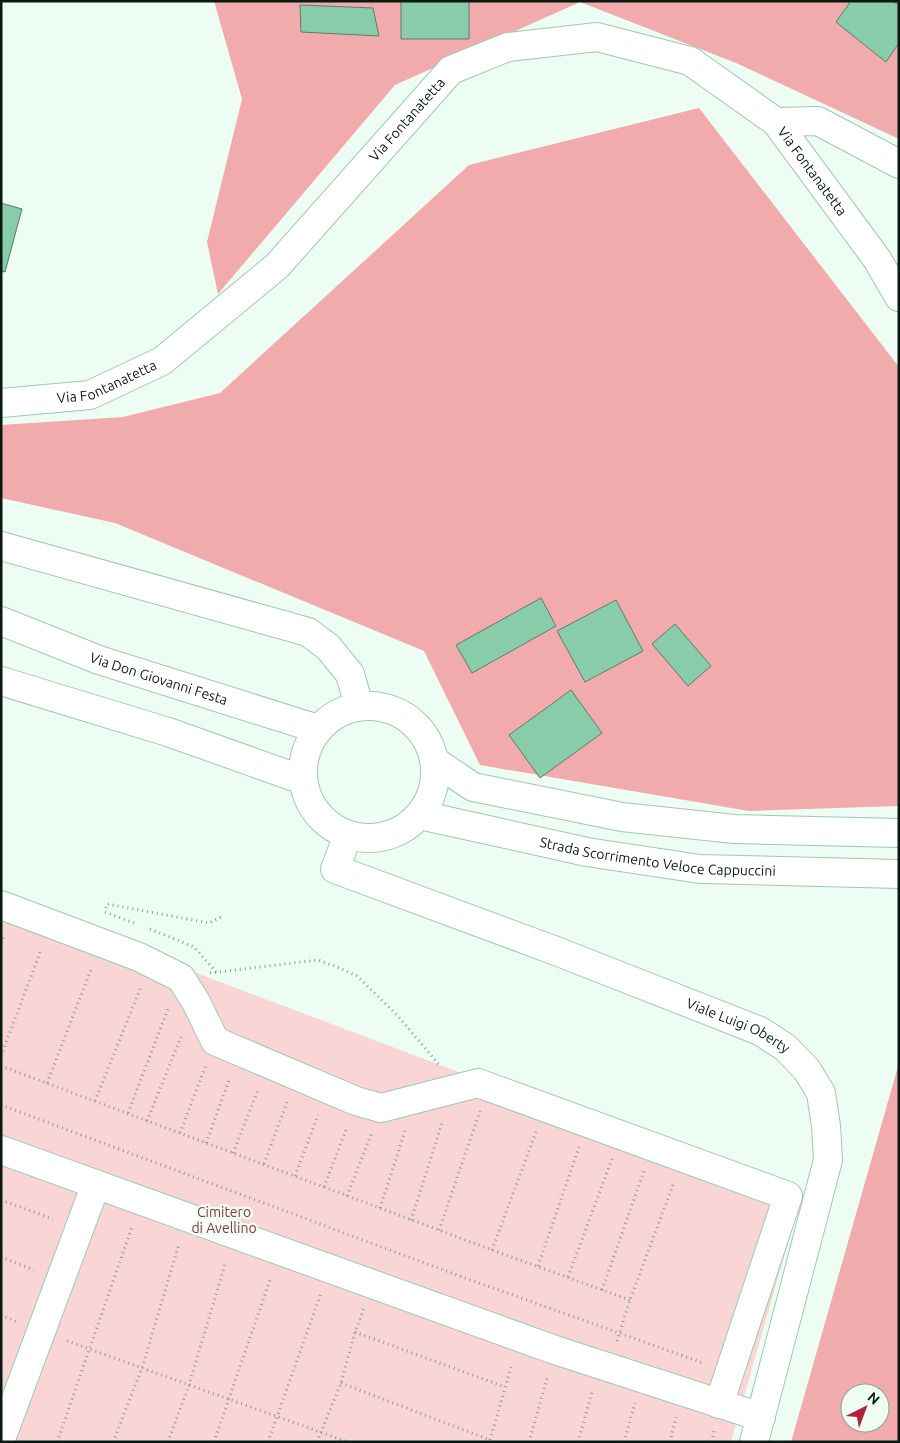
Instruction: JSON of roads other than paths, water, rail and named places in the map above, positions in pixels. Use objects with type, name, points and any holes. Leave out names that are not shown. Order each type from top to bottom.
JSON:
[{"type":"street","name":"Via Fontanatetta","points":[[1,403],[90,395],[162,361],[277,266],[451,70],[508,48],[597,37],[690,61],[776,122],[877,259],[899,297]]},
{"type":"street","points":[[776,122],[818,121],[899,164]]},
{"type":"street","points":[[1,546],[308,632],[328,647],[350,674],[359,706]]},
{"type":"street","name":"Via Don Giovanni Festa","points":[[1,621],[99,660],[318,729]]},
{"type":"street","points":[[1,681],[168,732],[303,780]]},
{"type":"street","points":[[359,706],[379,706],[400,712],[417,724],[429,742],[436,762],[436,781],[431,799],[420,815],[405,828],[387,836],[368,839],[348,835],[331,827],[318,814],[308,798],[303,780],[303,762],[308,744],[318,729],[329,718],[343,710],[359,706]]},
{"type":"street","points":[[436,762],[473,787],[622,817],[734,829],[899,833]]},
{"type":"street","name":"Strada Scorrimento Veloce Cappuccini","points":[[420,815],[586,852],[700,869],[899,874]]},
{"type":"street","name":"Viale Luigi Oberty","points":[[348,835],[335,869],[556,951],[760,1031],[786,1048],[807,1070],[821,1093],[826,1126],[828,1160],[757,1430]]},
{"type":"street","points":[[1,905],[101,943],[181,978],[196,1002],[215,1041],[369,1105],[416,1099],[478,1083],[788,1196],[719,1404]]},
{"type":"street","points":[[1,1150],[555,1350],[719,1404],[757,1430]]},
{"type":"street","points":[[1,1439],[96,1184]]},
{"type":"park label","name":"Cimitero di Avellino","points":[[224,1220]]}]
